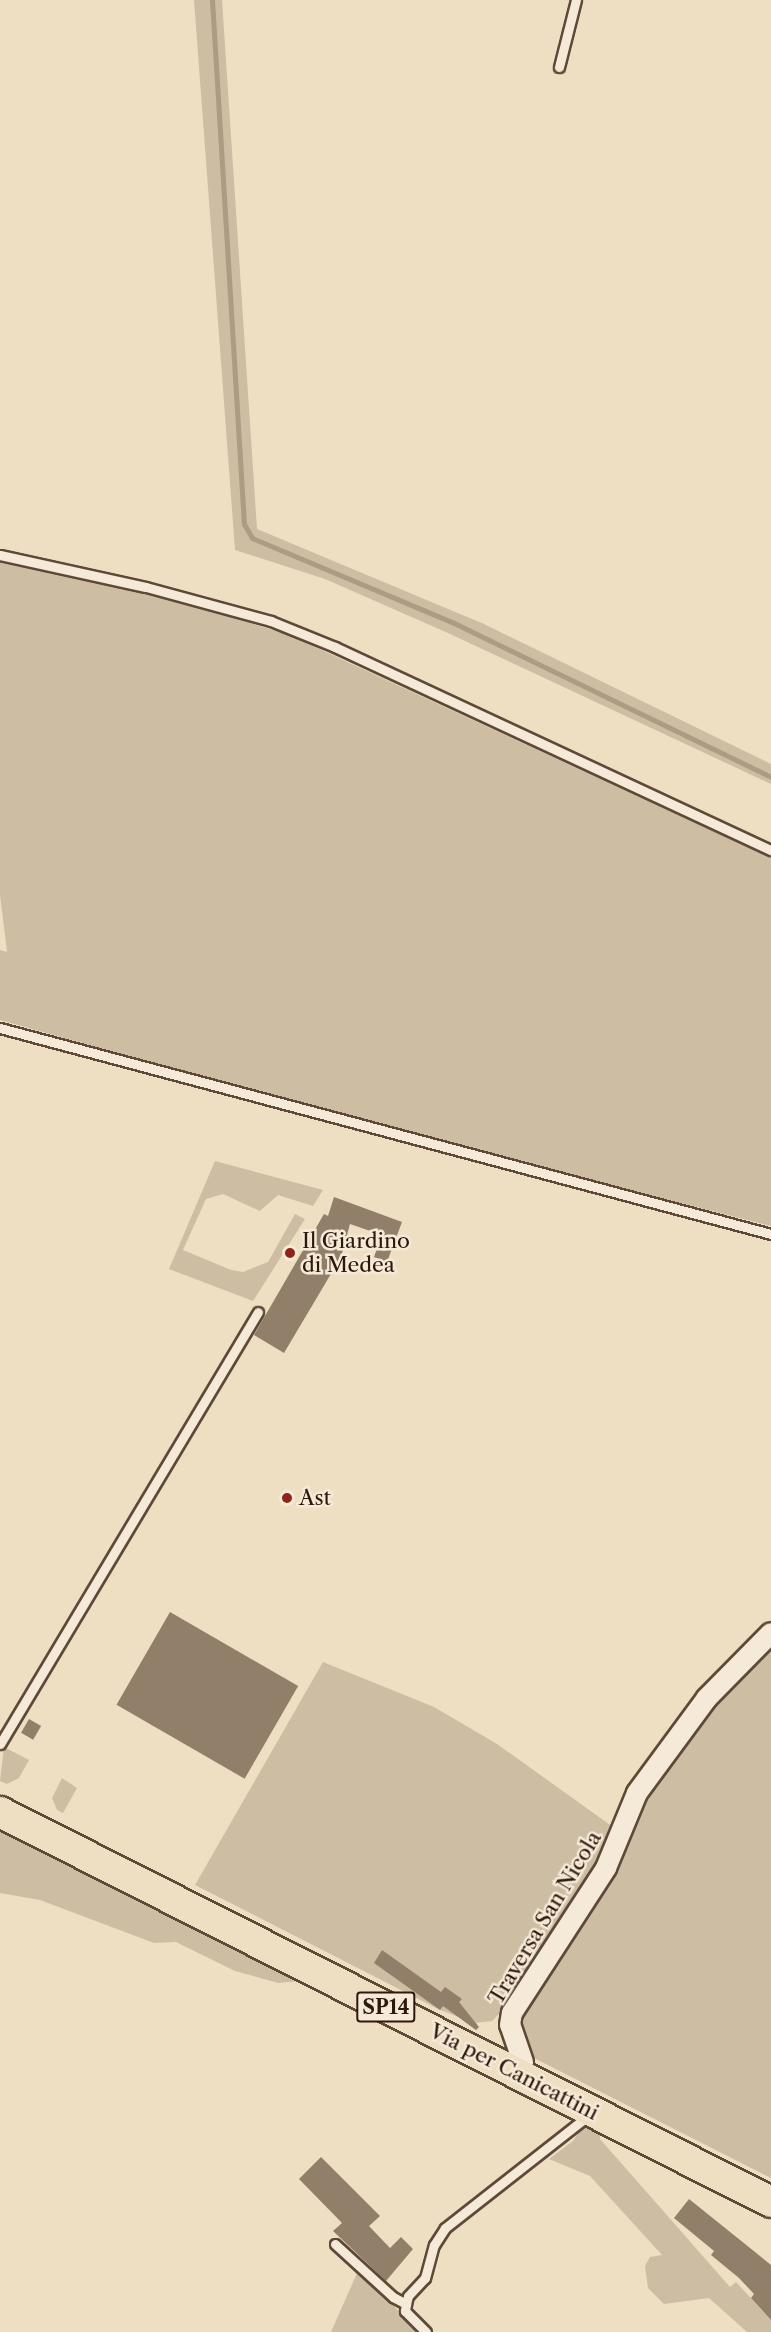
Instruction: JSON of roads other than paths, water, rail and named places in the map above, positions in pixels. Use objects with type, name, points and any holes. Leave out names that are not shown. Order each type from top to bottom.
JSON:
[{"type":"main road","name":"Via per Canicattini","points":[[0,1797],[771,2187]]},
{"type":"main road","name":"Via per Canicattini","points":[[0,1812],[771,2202]]},
{"type":"street","name":"Traversa San Nicola","points":[[523,2062],[510,2025],[512,2013],[606,1868],[637,1793],[707,1698],[771,1633]]},
{"type":"lane","points":[[559,67],[576,0]]},
{"type":"lane","points":[[0,555],[146,587],[271,621],[335,647],[771,850]]},
{"type":"lane","points":[[0,1028],[771,1234]]},
{"type":"lane","points":[[0,1744],[258,1312]]},
{"type":"lane","points":[[426,2332],[405,2311],[406,2304],[408,2296],[425,2278],[434,2245],[446,2228],[593,2112]]},
{"type":"lane","points":[[335,2244],[393,2297],[406,2304]]},
{"type":"waterway","points":[[212,0],[244,524],[252,538],[452,622],[771,777]]},
{"type":"place","name":"Il Giardino di Medea","points":[[290,1253]]},
{"type":"place","name":"Ast","points":[[287,1498]]}]
